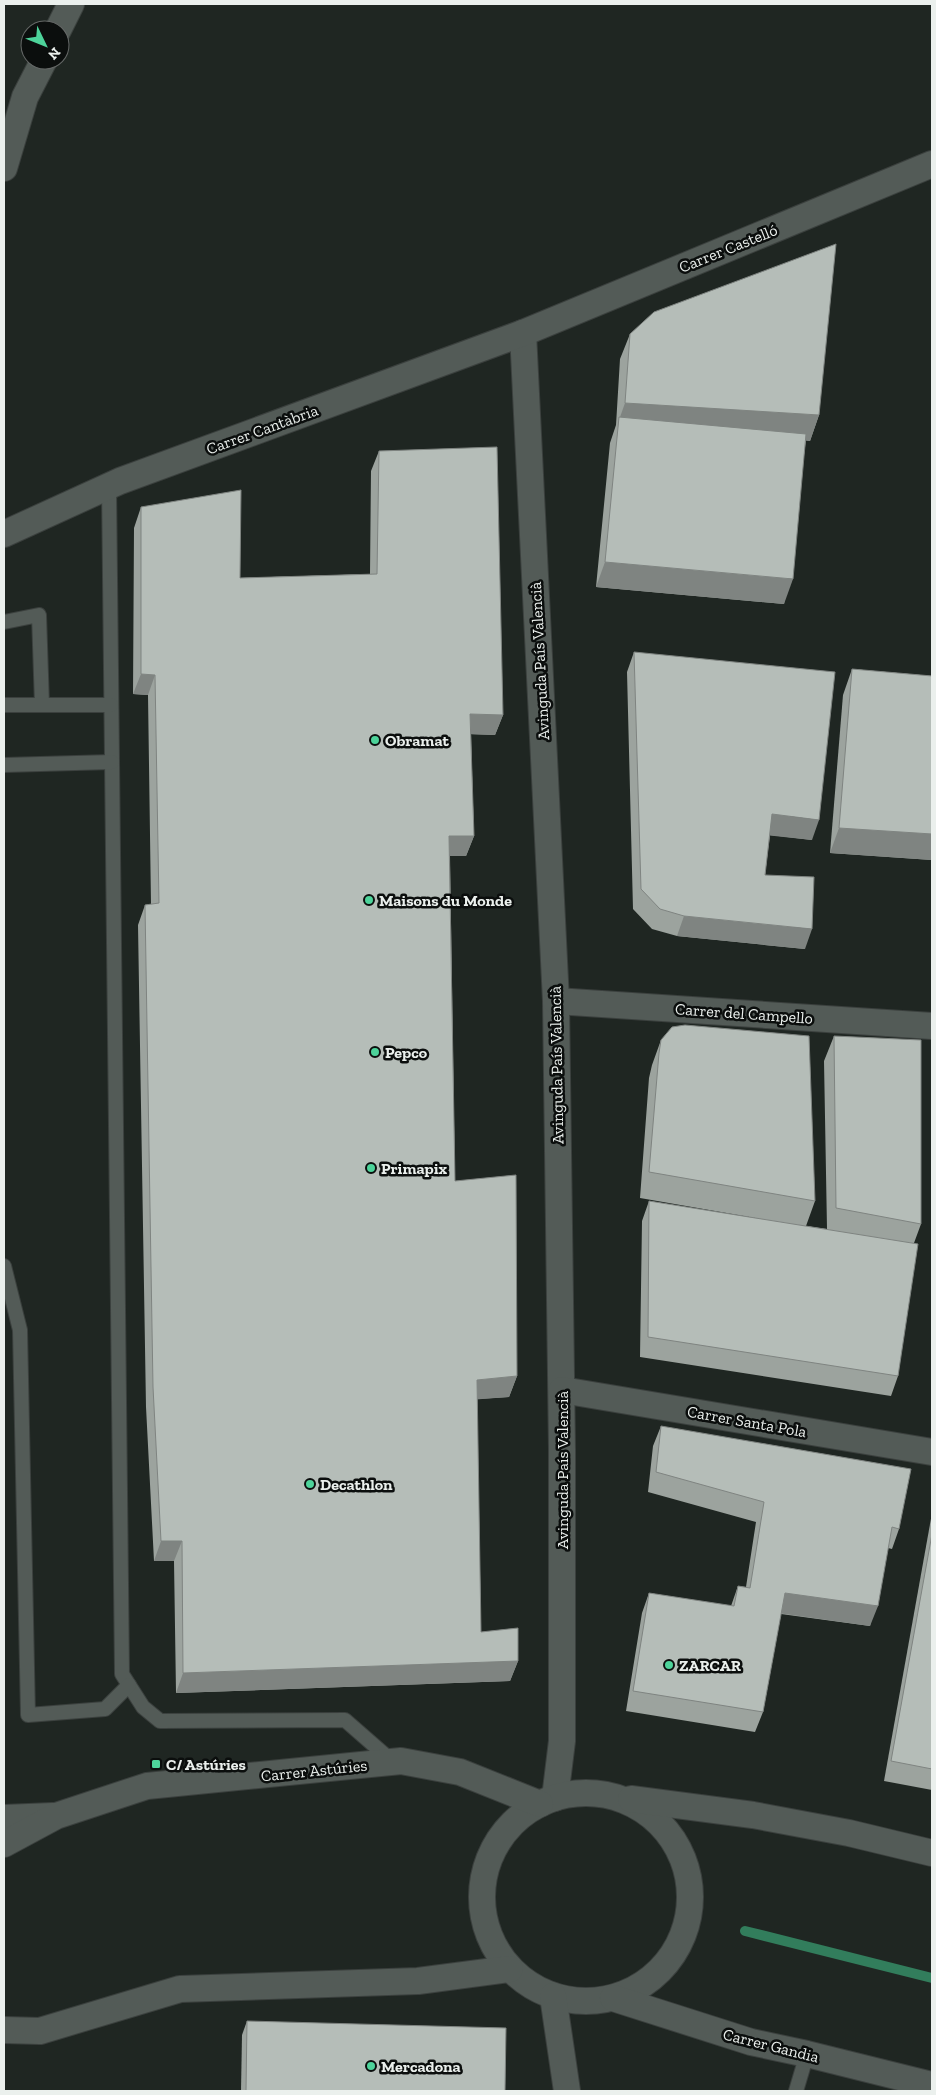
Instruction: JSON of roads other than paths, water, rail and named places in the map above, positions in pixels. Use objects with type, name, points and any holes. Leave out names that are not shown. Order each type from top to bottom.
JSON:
[{"type":"street","points":[[63,20],[71,4]]},
{"type":"street","points":[[4,168],[25,97],[39,70]]},
{"type":"street","name":"Carrer Castelló","points":[[523,333],[932,164]]},
{"type":"street","name":"Carrer Cantàbria","points":[[4,534],[109,486],[523,333]]},
{"type":"street","name":"Avinguda País Valencià","points":[[523,333],[556,1001],[562,1390],[562,1741],[547,1801]]},
{"type":"street","name":"Carrer del Campello","points":[[556,1001],[932,1026]]},
{"type":"street","name":"Carrer Santa Pola","points":[[562,1390],[932,1452]]},
{"type":"street","name":"Carrer Astúries","points":[[56,1816],[147,1786],[401,1761],[460,1772],[547,1801]]},
{"type":"street","points":[[616,1797],[642,1809],[671,1836],[684,1863],[689,1882],[690,1903],[684,1932],[667,1962],[647,1981],[631,1991],[613,1998],[583,2002],[553,1996],[530,1985],[510,1969],[498,1954],[486,1926],[481,1897],[483,1877],[494,1848],[505,1832],[523,1814],[547,1801],[586,1793],[753,1815],[849,1833],[932,1853]]},
{"type":"street","points":[[4,1818],[56,1816]]},
{"type":"street","points":[[4,1844],[56,1816]]},
{"type":"street","points":[[4,2030],[40,2031],[180,1989],[418,1981],[510,1969]]},
{"type":"street","points":[[553,1996],[566,2091]]},
{"type":"street","name":"Carrer Gandia","points":[[613,1998],[750,2042],[932,2085]]},
{"type":"lane","points":[[109,486],[122,1674],[143,1707],[160,1721],[345,1720],[393,1762]]},
{"type":"lane","points":[[4,622],[39,614],[42,705]]},
{"type":"lane","points":[[4,705],[111,705]]},
{"type":"lane","points":[[4,765],[112,762]]},
{"type":"lane","points":[[4,1266],[20,1330],[28,1715],[105,1709],[129,1685]]},
{"type":"lane","points":[[796,2091],[806,2054]]},
{"type":"waterway","points":[[745,1931],[932,1978]]},
{"type":"place","name":"Obramat","points":[[375,740]]},
{"type":"place","name":"Maisons du Monde","points":[[369,900]]},
{"type":"place","name":"Pepco","points":[[375,1052]]},
{"type":"place","name":"Primapix","points":[[371,1168]]},
{"type":"place","name":"Decathlon","points":[[310,1484]]},
{"type":"place","name":"ZARCAR","points":[[669,1665]]},
{"type":"place","name":"C/ Astúries","points":[[156,1764]]},
{"type":"place","name":"Mercadona","points":[[371,2066]]}]
